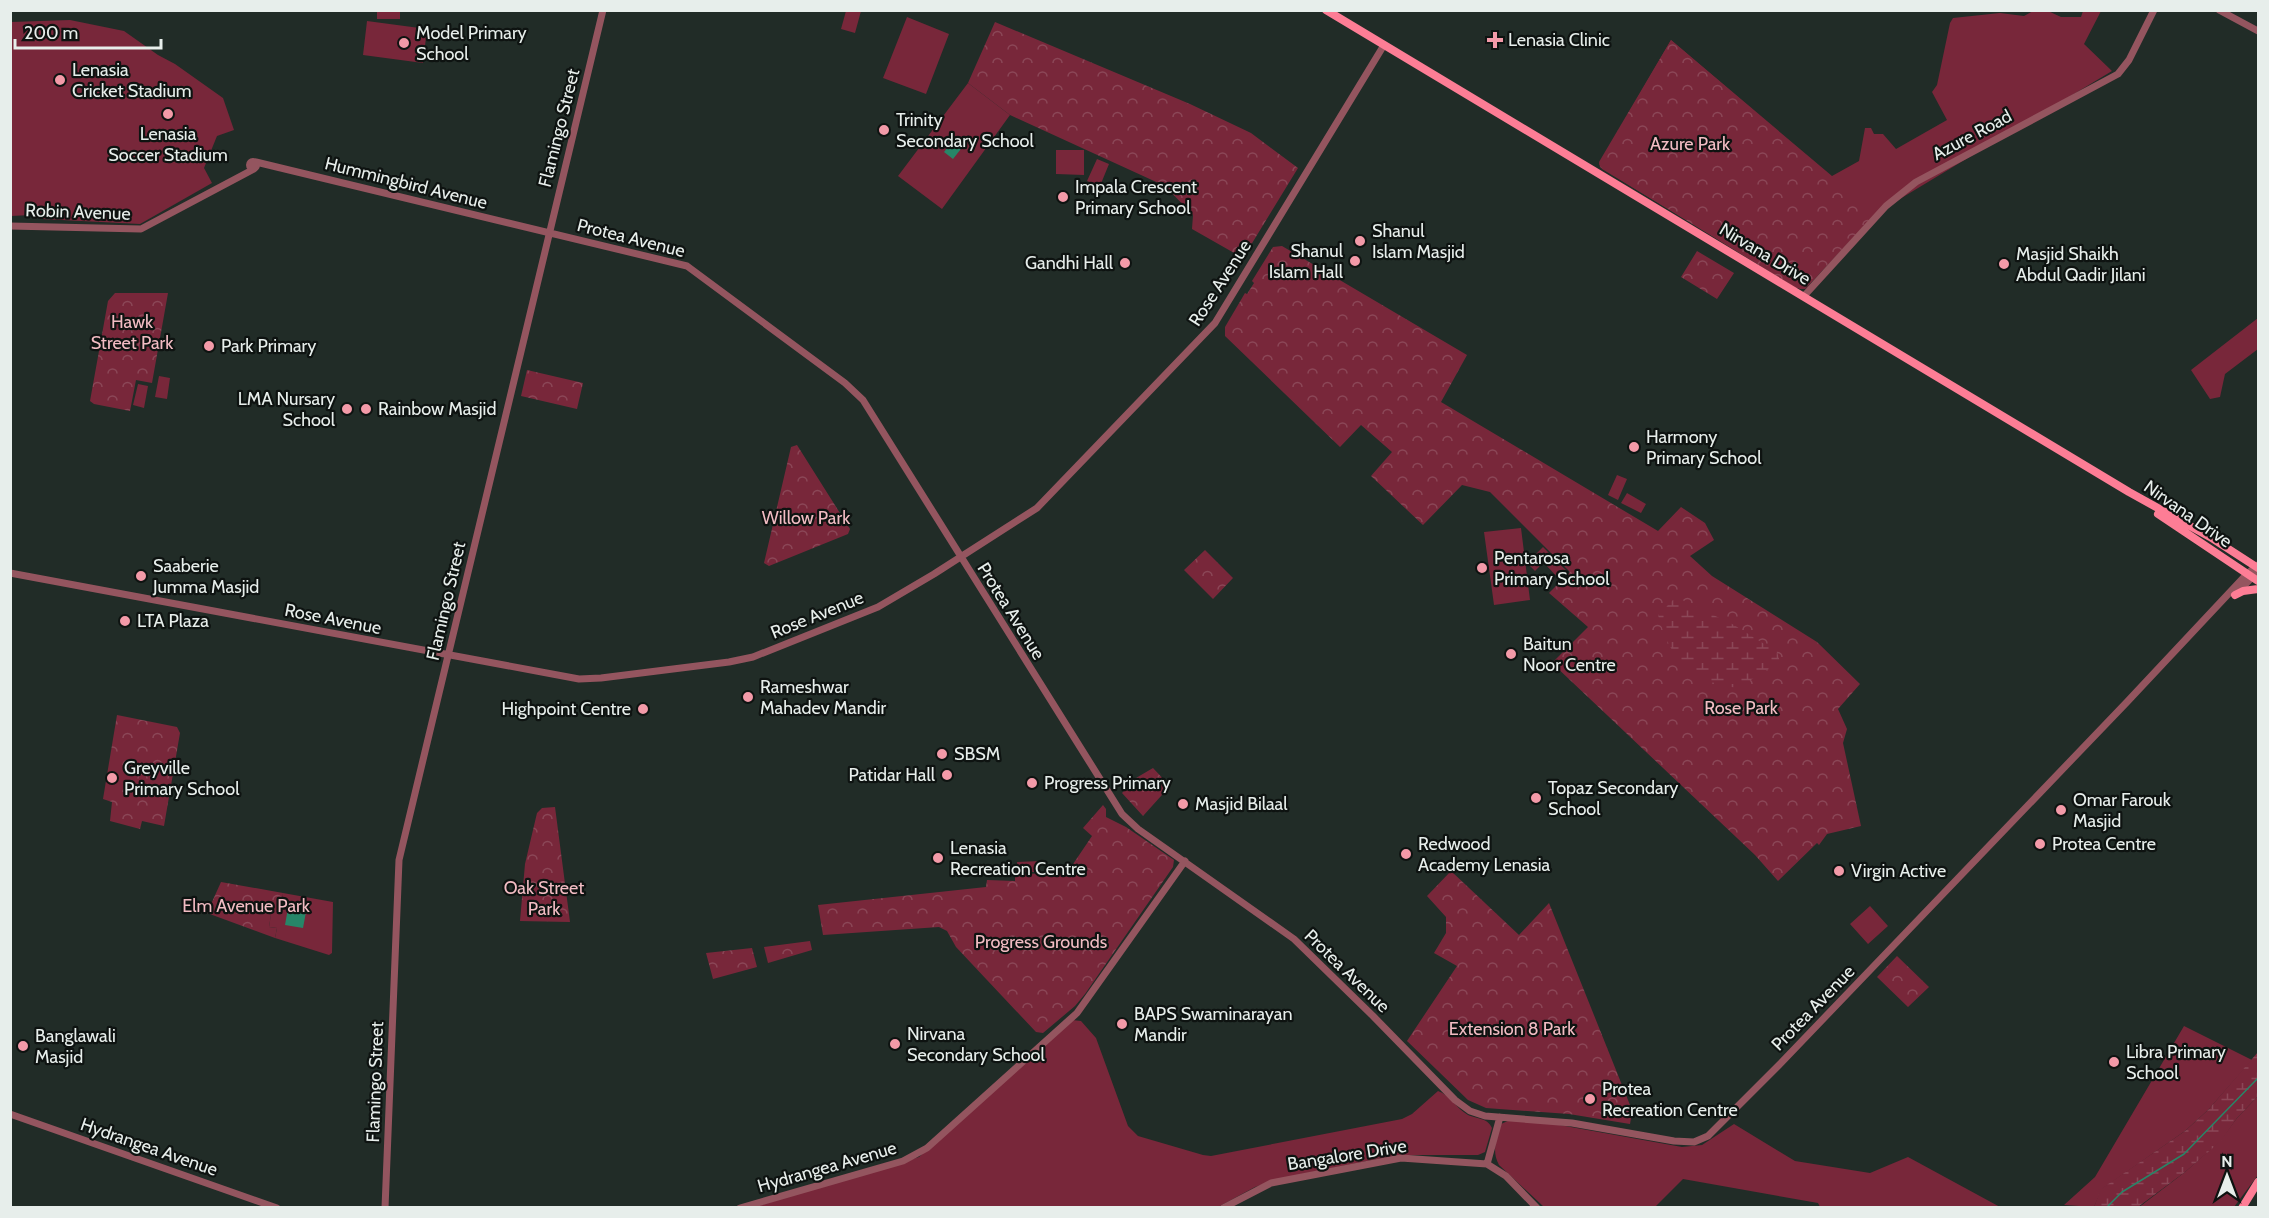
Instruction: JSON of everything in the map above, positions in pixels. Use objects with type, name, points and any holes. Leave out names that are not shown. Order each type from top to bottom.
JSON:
[{"type":"main road","name":"Nirvana Drive","points":[[1326,10],[2129,492],[2210,537],[2256,572]]},
{"type":"main road","points":[[2235,595],[2243,591],[2259,589]]},
{"type":"main road","points":[[2242,1208],[2258,1185]]},
{"type":"street","name":"Flamingo Street","points":[[385,1208],[399,860],[603,10]]},
{"type":"street","name":"Azure Road","points":[[1804,296],[1886,207],[1916,182],[2118,74],[2127,64],[2154,10]]},
{"type":"street","points":[[2219,10],[2259,31]]},
{"type":"street","name":"Rose Avenue","points":[[10,573],[586,680],[742,660],[878,607],[1037,508],[1213,326],[1384,45]]},
{"type":"street","name":"Hummingbird Avenue","points":[[254,166],[273,166],[548,233]]},
{"type":"street","name":"Robin Avenue","points":[[10,226],[138,230],[238,177],[254,166]]},
{"type":"street","name":"Protea Avenue","points":[[548,233],[692,268],[845,383],[863,400],[1118,810],[1129,822],[1294,939],[1460,1104],[1475,1113],[1572,1123],[1674,1141],[1694,1142],[1708,1136],[2192,635],[2256,572]]},
{"type":"street","name":"Protea Avenue","points":[[2192,635],[2256,572]]},
{"type":"street","name":"Hydrangea Avenue","points":[[740,1208],[903,1161],[927,1148],[1077,1013],[1185,861]]},
{"type":"street","name":"Hydrangea Avenue","points":[[10,1114],[277,1208]]},
{"type":"street","points":[[1500,1117],[1487,1164],[1506,1176],[1537,1208]]},
{"type":"street","name":"Bangalore Drive","points":[[1223,1208],[1271,1183],[1388,1160],[1410,1158],[1487,1164]]},
{"type":"green space","points":[[2035,10],[2048,11],[2061,17],[2081,17],[2083,11],[2101,11],[2084,44],[2112,71],[1875,214],[1805,289],[1800,289],[1602,169],[1599,164],[1671,40],[1832,176],[1859,161],[1865,128],[1871,128],[1874,134],[1883,134],[1896,149],[1947,120],[1932,92],[1937,85],[1953,18],[2000,13],[2024,16]]},
{"type":"green space","points":[[377,11],[400,11],[400,19],[377,19]]},
{"type":"green space","points":[[846,11],[861,11],[855,33],[841,29]]},
{"type":"green space","points":[[907,17],[949,34],[926,94],[883,78]]},
{"type":"green space","points":[[70,20],[124,31],[223,98],[234,130],[217,136],[204,168],[212,183],[140,224],[42,219],[42,217],[31,215],[11,216],[11,22]]},
{"type":"green space","points":[[367,21],[427,29],[423,63],[363,55]]},
{"type":"green space","points":[[995,22],[1190,104],[1251,133],[1298,168],[1243,258],[1192,229],[1193,215],[1165,186],[1010,115],[968,83]]},
{"type":"green space","name":"Azure Park","points":[[1671,40],[1875,214],[1805,289],[1796,288],[1600,167],[1599,162]]},
{"type":"green space","points":[[968,83],[1010,115],[942,209],[898,176]]},
{"type":"green space","points":[[1056,150],[1084,150],[1084,175],[1056,174]]},
{"type":"green space","points":[[1097,159],[1109,164],[1100,186],[1087,181]]},
{"type":"green space","name":"Rose Park","points":[[1282,246],[1467,355],[1441,402],[1658,531],[1681,507],[1705,523],[1714,540],[1690,556],[1712,576],[1817,642],[1860,684],[1838,709],[1847,729],[1843,743],[1861,826],[1827,834],[1819,845],[1817,843],[1778,881],[1755,855],[1552,663],[1588,627],[1549,593],[1570,572],[1490,492],[1462,485],[1423,525],[1371,476],[1392,452],[1361,425],[1340,447],[1225,336],[1225,327],[1245,293],[1247,294],[1254,283],[1252,281],[1273,247]]},
{"type":"green space","points":[[1697,251],[1734,273],[1717,299],[1681,277]]},
{"type":"green space","name":"Hawk Street Park","points":[[115,293],[168,293],[152,383],[136,380],[130,411],[94,404],[90,401],[108,301]]},
{"type":"green space","points":[[2258,318],[2258,349],[2225,374],[2220,397],[2210,399],[2191,370]]},
{"type":"green space","points":[[527,370],[583,383],[577,409],[521,396]]},
{"type":"green space","points":[[159,376],[170,378],[167,399],[155,397]]},
{"type":"green space","points":[[138,384],[148,386],[144,408],[133,405]]},
{"type":"green space","name":"Willow Park","points":[[797,445],[850,529],[848,534],[769,566],[764,563],[791,447]]},
{"type":"green space","points":[[1617,475],[1627,479],[1618,500],[1608,495]]},
{"type":"green space","points":[[1627,493],[1646,504],[1641,513],[1621,503]]},
{"type":"green space","points":[[1521,528],[1530,600],[1494,605],[1484,532]]},
{"type":"green space","points":[[1543,547],[1551,555],[1535,571],[1527,563]]},
{"type":"green space","points":[[1205,550],[1233,578],[1213,599],[1184,570]]},
{"type":"green space","points":[[1552,557],[1568,572],[1560,580],[1545,564]]},
{"type":"green space","points":[[1676,597],[1734,625],[1777,652],[1781,665],[1764,671],[1739,688],[1708,681],[1695,674],[1676,657],[1658,615]]},
{"type":"green space","points":[[117,715],[177,727],[180,733],[164,826],[142,821],[140,829],[110,821],[112,802],[103,799]]},
{"type":"green space","points":[[1153,768],[1170,786],[1143,816],[1122,793],[1136,778]]},
{"type":"green space","name":"Progress Grounds","points":[[1103,805],[1106,809],[1106,817],[1126,827],[1174,860],[1173,867],[1085,994],[1075,1006],[1043,1033],[1036,1032],[956,947],[947,931],[939,927],[823,935],[818,905],[986,887],[987,880],[1015,881],[1015,874],[1067,873],[1092,836],[1083,828]]},
{"type":"green space","name":"Oak Street Park","points":[[555,807],[570,922],[520,921],[525,864],[537,813],[542,808]]},
{"type":"green space","points":[[1040,861],[1040,872],[1018,872],[1017,862]]},
{"type":"green space","name":"Extension 8 Park","points":[[1451,871],[1519,935],[1549,903],[1630,1105],[1632,1112],[1630,1124],[1569,1114],[1486,1108],[1468,1100],[1407,1041],[1457,966],[1434,953],[1446,933],[1446,917],[1427,896]]},
{"type":"green space","name":"Elm Avenue Park","points":[[221,882],[283,893],[282,903],[273,902],[269,927],[277,928],[275,938],[207,913]]},
{"type":"green space","points":[[283,893],[333,902],[332,953],[329,955],[275,938],[277,928],[269,927],[273,901],[282,903]]},
{"type":"green space","points":[[1870,906],[1888,926],[1868,944],[1850,924]]},
{"type":"green space","points":[[810,941],[812,950],[768,963],[764,947]]},
{"type":"green space","points":[[752,948],[757,967],[713,979],[706,953]]},
{"type":"green space","points":[[1897,956],[1929,987],[1908,1007],[1877,977]]},
{"type":"green space","points":[[1072,1020],[1081,1021],[1096,1038],[1128,1126],[1138,1136],[1203,1155],[1211,1156],[1402,1119],[1412,1114],[1438,1091],[1446,1095],[1468,1115],[1485,1121],[1492,1128],[1485,1152],[1478,1155],[1397,1155],[1278,1179],[1255,1187],[1218,1207],[751,1208],[919,1157]]},
{"type":"green space","points":[[2184,1026],[2252,1060],[2208,1110],[2185,1131],[2102,1189],[2094,1207],[2064,1205],[2095,1177]]},
{"type":"green space","points":[[2258,1052],[2258,1096],[2237,1118],[2221,1141],[2185,1172],[2138,1207],[2094,1207],[2101,1189],[2185,1131],[2208,1110]]},
{"type":"green space","points":[[2258,1096],[2258,1175],[2234,1207],[2138,1208],[2185,1172],[2220,1141],[2237,1118]]},
{"type":"green space","points":[[1510,1120],[1554,1124],[1682,1147],[1702,1145],[1734,1124],[1795,1161],[1870,1173],[1908,1157],[2000,1207],[1820,1207],[1818,1203],[1683,1179],[1655,1207],[1544,1207],[1499,1165],[1497,1160],[1496,1144],[1501,1124]]},
{"type":"shaded area","points":[[955,138],[964,145],[953,159],[944,152]]},
{"type":"shaded area","points":[[288,908],[306,912],[303,928],[285,925]]},
{"type":"waterway","points":[[2106,1208],[2122,1192],[2184,1154],[2258,1078]]},
{"type":"place","name":"Lenasia Clinic","points":[[1495,40]]},
{"type":"place","name":"Model Primary School","points":[[404,43]]},
{"type":"place","name":"Lenasia Cricket Stadium","points":[[60,80]]},
{"type":"place","name":"Lenasia Soccer Stadium","points":[[168,114]]},
{"type":"place","name":"Trinity Secondary School","points":[[884,130]]},
{"type":"place","name":"Impala Crescent Primary School","points":[[1063,197]]},
{"type":"place","name":"Shanul Islam Masjid","points":[[1360,241]]},
{"type":"place","name":"Shanul Islam Hall","points":[[1355,261]]},
{"type":"place","name":"Gandhi Hall","points":[[1125,263]]},
{"type":"place","name":"Masjid Shaikh Abdul Qadir Jilani","points":[[2004,264]]},
{"type":"place","name":"Park Primary","points":[[209,346]]},
{"type":"place","name":"LMA Nursary School","points":[[347,409]]},
{"type":"place","name":"Rainbow Masjid","points":[[366,409]]},
{"type":"place","name":"Harmony Primary School","points":[[1634,447]]},
{"type":"place","name":"Pentarosa Primary School","points":[[1482,568]]},
{"type":"place","name":"Saaberie Jumma Masjid","points":[[141,576]]},
{"type":"place","name":"LTA Plaza","points":[[125,621]]},
{"type":"place","name":"Baitun Noor Centre","points":[[1511,654]]},
{"type":"place","name":"Rameshwar Mahadev Mandir","points":[[748,697]]},
{"type":"place","name":"Highpoint Centre","points":[[643,709]]},
{"type":"place","name":"SBSM","points":[[942,754]]},
{"type":"place","name":"Patidar Hall","points":[[947,775]]},
{"type":"place","name":"Greyville Primary School","points":[[112,778]]},
{"type":"place","name":"Progress Primary","points":[[1032,783]]},
{"type":"place","name":"Topaz Secondary School","points":[[1536,798]]},
{"type":"place","name":"Masjid Bilaal","points":[[1183,804]]},
{"type":"place","name":"Omar Farouk Masjid","points":[[2061,810]]},
{"type":"place","name":"Protea Centre","points":[[2040,844]]},
{"type":"place","name":"Redwood Academy Lenasia","points":[[1406,854]]},
{"type":"place","name":"Lenasia Recreation Centre","points":[[938,858]]},
{"type":"place","name":"Virgin Active","points":[[1839,871]]},
{"type":"place","name":"BAPS Swaminarayan Mandir","points":[[1122,1024]]},
{"type":"place","name":"Nirvana Secondary School","points":[[895,1044]]},
{"type":"place","name":"Banglawali Masjid","points":[[23,1046]]},
{"type":"place","name":"Libra Primary School","points":[[2114,1062]]},
{"type":"place","name":"Protea Recreation Centre","points":[[1590,1099]]}]
